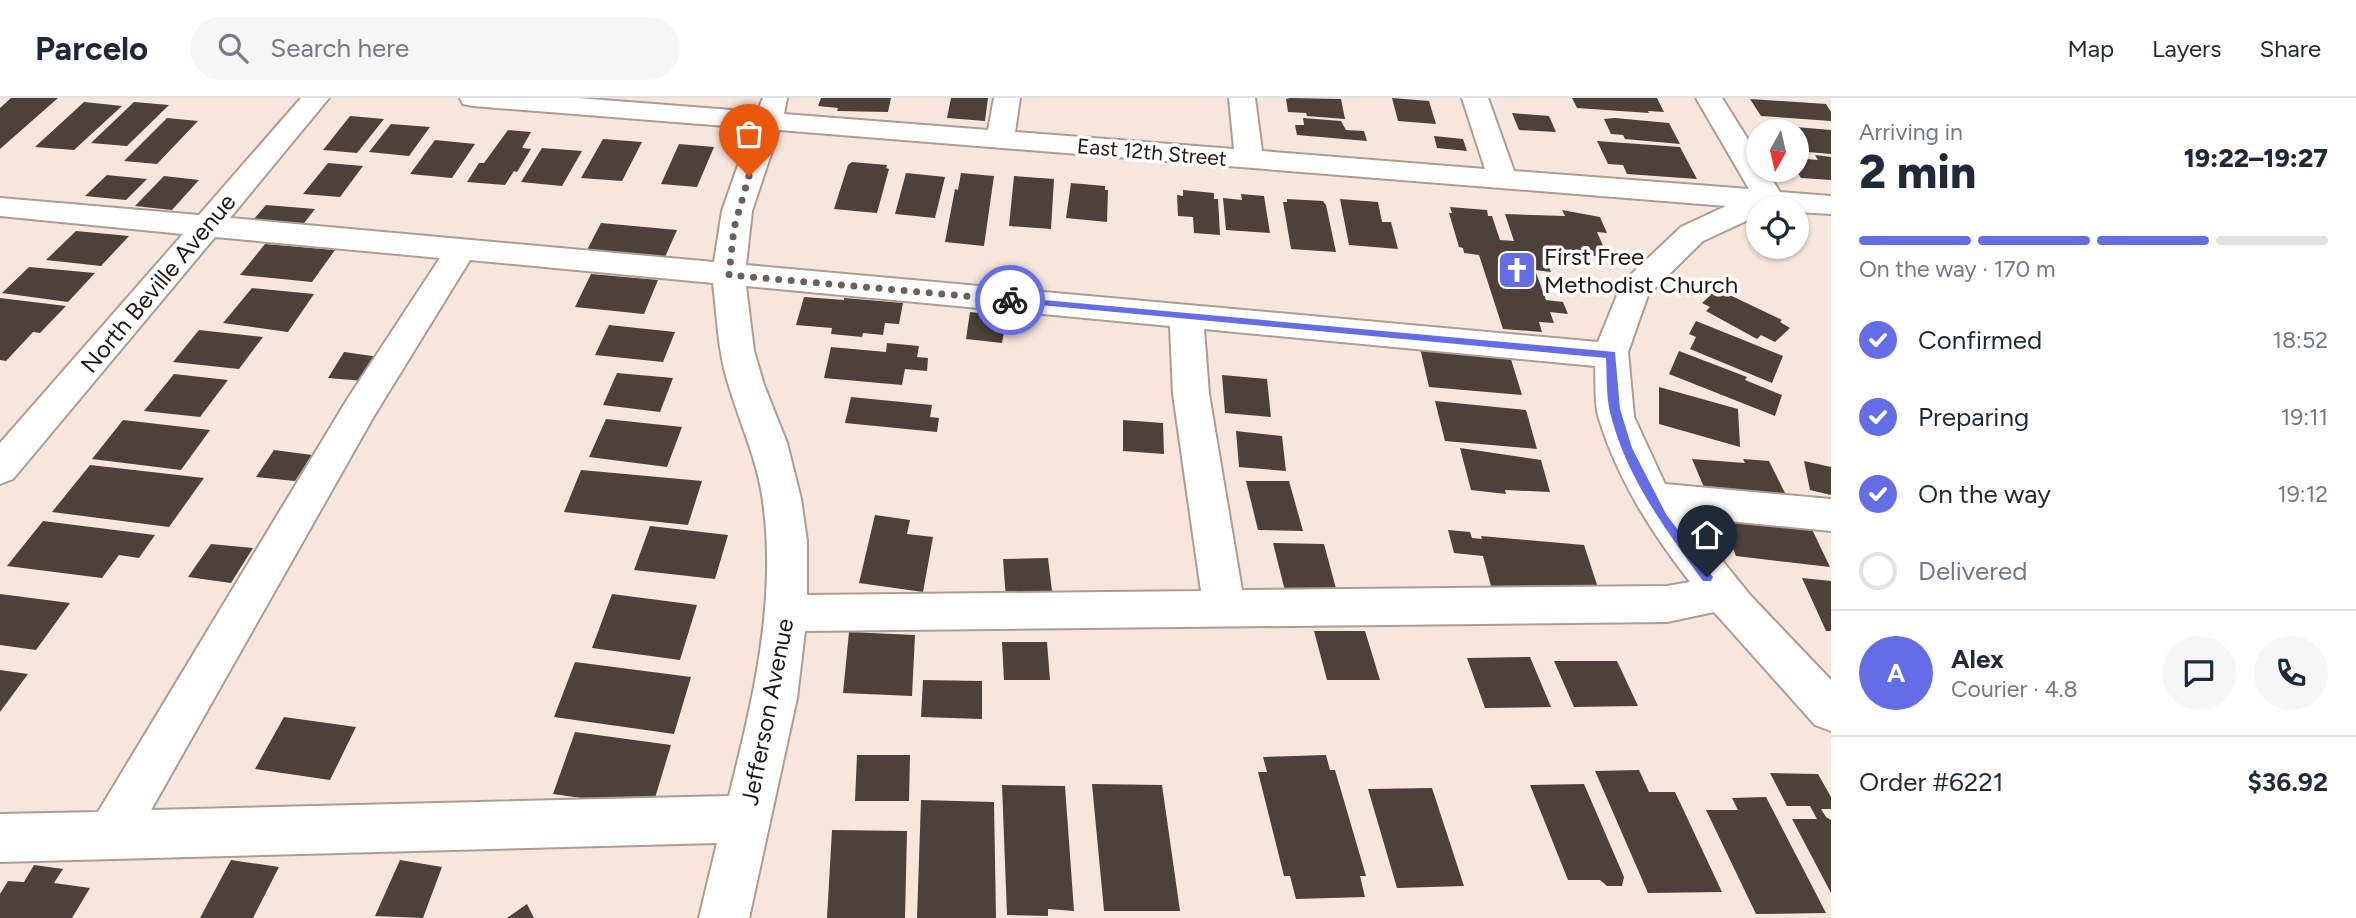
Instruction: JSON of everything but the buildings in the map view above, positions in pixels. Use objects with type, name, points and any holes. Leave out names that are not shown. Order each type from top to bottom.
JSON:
[{"type":"street","name":"North Beville Avenue","points":[[0,469],[316,98]]},
{"type":"street","name":"East 12th Street","points":[[473,98],[772,110],[1000,140],[1746,199]]},
{"type":"street","points":[[1000,140],[1007,98]]},
{"type":"street","points":[[1242,98],[1248,160]]},
{"type":"street","points":[[1475,98],[1503,180]]},
{"type":"street","points":[[1709,98],[1767,196]]},
{"type":"street","name":"Jefferson Avenue","points":[[724,918],[775,698],[787,613],[787,541],[782,499],[769,443],[737,351],[729,275],[737,211],[772,110]]},
{"type":"street","name":"East 12th Street","points":[[1809,204],[1831,205]]},
{"type":"street","points":[[0,207],[1611,355]]},
{"type":"street","points":[[1746,211],[1693,233],[1665,257],[1625,307],[1611,355],[1615,409],[1627,448],[1650,498],[1683,547],[1831,710]]},
{"type":"street","points":[[111,835],[361,407],[461,250]]},
{"type":"street","points":[[1186,316],[1191,394],[1224,607]]},
{"type":"street","points":[[1650,498],[1831,515]]},
{"type":"street","points":[[787,613],[1667,604],[1722,593]]},
{"type":"street","points":[[0,838],[747,819]]},
{"type":"way so far","points":[[749,176],[737,211],[729,275],[1010,300]]},
{"type":"place","name":"First Free Methodist Church","points":[[1517,270]]},
{"type":"route","points":[[1010,300],[1611,355],[1611,386],[1627,448],[1662,517],[1707,577]]}]
